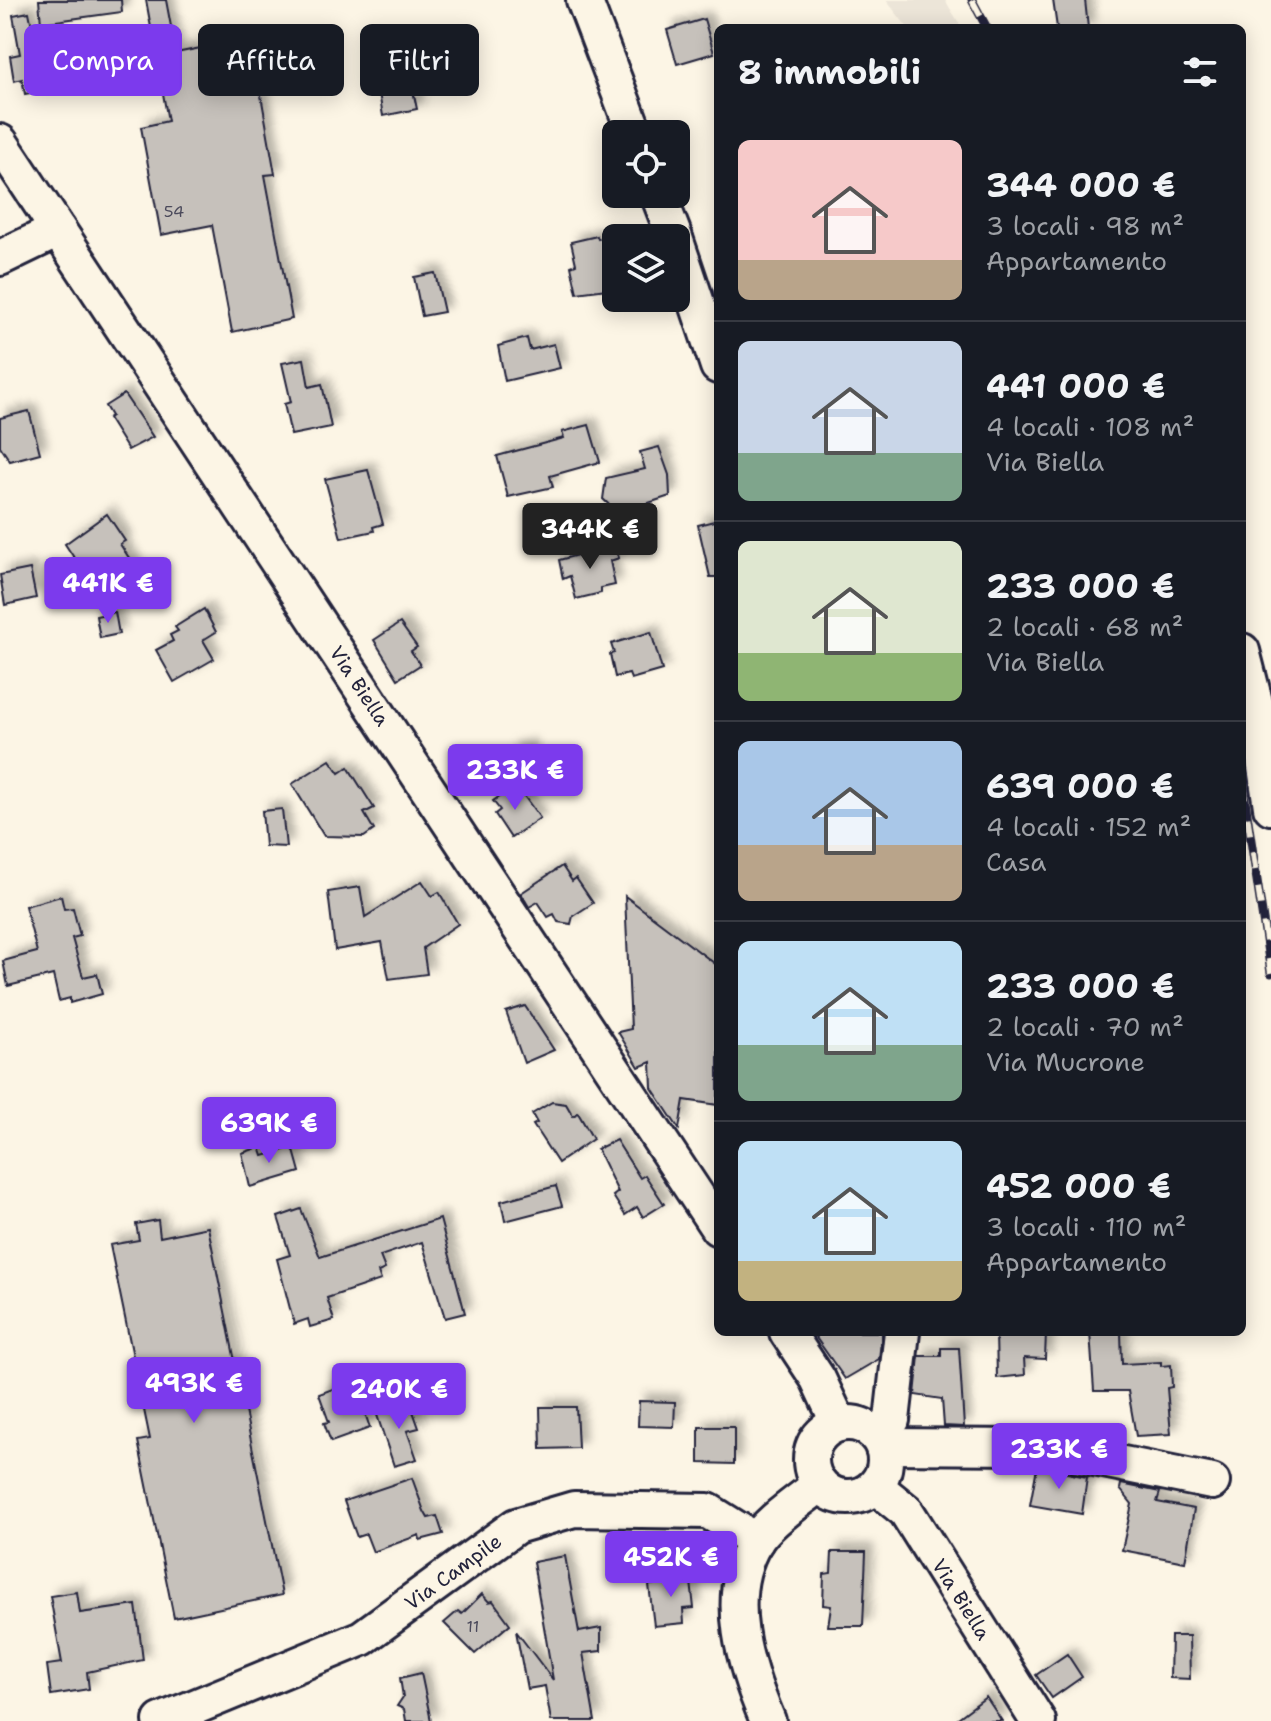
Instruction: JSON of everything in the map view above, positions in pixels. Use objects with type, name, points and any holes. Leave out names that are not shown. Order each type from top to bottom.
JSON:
[{"type":"street","points":[[584,0],[630,120]]},
{"type":"street","name":"Via Biella","points":[[0,142],[714,1222]]},
{"type":"street","points":[[0,258],[58,230]]},
{"type":"street","points":[[690,284],[714,354]]},
{"type":"street","points":[[1246,667],[1256,706],[1271,807]]},
{"type":"street","points":[[790,1336],[818,1379],[839,1424]]},
{"type":"street","points":[[902,1336],[892,1420],[880,1441],[885,1467],[875,1486],[866,1493],[841,1496],[820,1484],[814,1475],[811,1453],[821,1435],[839,1424],[860,1425],[880,1441],[1039,1447],[1212,1482]]},
{"type":"street","points":[[768,1721],[741,1636],[737,1598],[756,1541],[820,1484]]},
{"type":"street","name":"Via Biella","points":[[875,1486],[906,1511],[1038,1721]]},
{"type":"street","name":"Via Campile","points":[[161,1721],[362,1638],[516,1526],[574,1509],[708,1511],[756,1541]]},
{"type":"shaded area","points":[[886,0],[945,0],[960,24],[905,24]]},
{"type":"building","points":[[39,0],[121,0],[122,12],[41,23]]},
{"type":"building","points":[[146,0],[166,0],[171,24],[150,24]]},
{"type":"building","points":[[1053,0],[1085,0],[1088,24],[1056,24]]},
{"type":"building","points":[[29,12],[31,24],[24,24],[24,89],[22,79],[14,81],[10,56],[20,54],[13,15]]},
{"type":"building","points":[[704,19],[714,53],[677,64],[667,30]]},
{"type":"building","points":[[198,49],[198,96],[261,96],[275,174],[265,175],[292,319],[232,332],[212,225],[161,235],[141,127],[168,121],[163,96],[182,96],[182,52]]},
{"type":"building","points":[[380,96],[414,96],[417,109],[383,116]]},
{"type":"building","points":[[597,236],[598,239],[602,238],[602,290],[577,293],[571,266],[576,264],[571,242]]},
{"type":"building","points":[[435,273],[444,312],[422,316],[414,277]]},
{"type":"building","points":[[527,338],[530,350],[554,344],[560,368],[505,381],[498,346]]},
{"type":"building","points":[[304,359],[309,387],[322,384],[331,427],[291,435],[284,404],[291,402],[282,363]]},
{"type":"building","points":[[124,394],[153,437],[128,450],[108,418],[111,416],[105,406]]},
{"type":"building","points":[[29,411],[40,453],[10,461],[0,446],[0,418]]},
{"type":"building","points":[[589,425],[600,462],[550,476],[553,487],[508,497],[497,456],[564,438],[562,432]]},
{"type":"building","points":[[659,447],[669,475],[670,496],[618,513],[603,499],[606,478],[645,469],[640,452]]},
{"type":"building","points":[[368,470],[383,524],[373,527],[374,531],[341,538],[325,479]]},
{"type":"building","points":[[107,514],[125,541],[120,544],[135,567],[104,586],[91,565],[82,570],[65,544]]},
{"type":"building","points":[[714,521],[714,577],[710,577],[698,525]]},
{"type":"building","points":[[615,545],[619,558],[610,561],[615,585],[601,588],[601,593],[576,599],[570,576],[563,579],[559,560]]},
{"type":"building","points":[[30,569],[36,598],[5,605],[0,575]]},
{"type":"building","points":[[204,609],[216,632],[203,640],[214,659],[174,682],[156,650],[173,641],[170,635],[178,631],[175,627]]},
{"type":"building","points":[[115,612],[119,634],[100,638],[96,616]]},
{"type":"building","points":[[400,623],[417,647],[411,651],[420,665],[398,679],[374,640]]},
{"type":"building","points":[[651,632],[662,670],[631,679],[629,674],[615,677],[611,644]]},
{"type":"building","points":[[529,747],[532,764],[514,768],[509,750]]},
{"type":"building","points":[[330,760],[339,773],[348,767],[374,808],[364,813],[374,830],[364,837],[324,836],[292,784]]},
{"type":"building","points":[[516,785],[540,818],[511,838],[495,814],[500,810],[493,801]]},
{"type":"building","points":[[282,809],[286,847],[265,846],[262,811]]},
{"type":"building","points":[[562,866],[572,881],[576,878],[593,903],[573,916],[571,924],[558,922],[554,914],[548,917],[538,902],[529,907],[521,893]]},
{"type":"building","points":[[422,881],[432,896],[439,892],[458,924],[423,948],[427,974],[389,979],[382,942],[335,950],[328,892],[360,887],[365,917]]},
{"type":"building","points":[[61,896],[64,909],[73,908],[80,936],[72,938],[83,977],[97,974],[102,994],[70,1003],[70,998],[59,1001],[53,975],[8,986],[3,961],[37,952],[25,906]]},
{"type":"building","points":[[625,896],[714,963],[714,1104],[684,1100],[679,1129],[652,1088],[651,1062],[639,1067],[618,1032],[631,1029]]},
{"type":"building","points":[[525,1006],[554,1050],[524,1063],[506,1012]]},
{"type":"building","points":[[552,1102],[566,1104],[573,1116],[578,1113],[593,1139],[558,1163],[533,1125],[537,1123],[532,1114]]},
{"type":"building","points":[[616,1140],[640,1178],[645,1175],[664,1204],[643,1217],[637,1207],[625,1215],[613,1196],[618,1192],[597,1149]]},
{"type":"building","points":[[260,1147],[263,1156],[293,1147],[300,1172],[250,1187],[242,1153]]},
{"type":"building","points":[[556,1186],[562,1206],[505,1221],[501,1201]]},
{"type":"building","points":[[301,1209],[320,1257],[440,1219],[465,1313],[445,1318],[422,1242],[380,1256],[385,1269],[378,1272],[381,1280],[327,1298],[334,1320],[310,1327],[308,1319],[294,1324],[277,1259],[290,1255],[278,1217]]},
{"type":"building","points":[[158,1220],[160,1237],[208,1227],[282,1595],[174,1618],[138,1441],[150,1439],[110,1245],[139,1240],[136,1224]]},
{"type":"building","points":[[815,1336],[882,1336],[879,1359],[845,1379]]},
{"type":"building","points":[[996,1336],[1046,1336],[1045,1359],[1024,1358],[1025,1375],[997,1378]]},
{"type":"building","points":[[1090,1336],[1121,1336],[1122,1364],[1161,1362],[1161,1366],[1171,1365],[1172,1387],[1167,1388],[1171,1434],[1136,1436],[1128,1391],[1094,1391]]},
{"type":"building","points":[[941,1348],[959,1348],[964,1427],[944,1426],[942,1399],[915,1395],[919,1356],[941,1356]]},
{"type":"building","points":[[354,1381],[370,1428],[331,1442],[324,1423],[329,1422],[319,1394]]},
{"type":"building","points":[[409,1400],[419,1428],[407,1431],[417,1459],[394,1466],[376,1412]]},
{"type":"building","points":[[639,1401],[675,1402],[674,1427],[638,1426]]},
{"type":"building","points":[[540,1407],[576,1407],[578,1448],[541,1449]]},
{"type":"building","points":[[699,1427],[734,1427],[734,1464],[699,1463]]},
{"type":"building","points":[[1037,1467],[1087,1477],[1082,1514],[1030,1505]]},
{"type":"building","points":[[412,1478],[424,1511],[428,1518],[437,1516],[443,1534],[420,1540],[419,1535],[373,1552],[366,1534],[357,1537],[344,1501]]},
{"type":"building","points":[[1121,1484],[1160,1492],[1157,1502],[1194,1509],[1185,1562],[1122,1550],[1132,1504],[1120,1489]]},
{"type":"building","points":[[832,1552],[866,1552],[863,1626],[828,1626],[831,1606],[823,1605],[824,1574],[831,1573]]},
{"type":"building","points":[[565,1556],[579,1632],[601,1628],[601,1651],[583,1653],[595,1721],[551,1721],[545,1686],[527,1689],[516,1631],[553,1680],[533,1562]]},
{"type":"building","points":[[690,1573],[694,1608],[683,1609],[684,1623],[654,1626],[649,1585],[656,1584],[655,1577]]},
{"type":"building","points":[[77,1592],[80,1613],[136,1605],[143,1660],[87,1672],[89,1689],[51,1695],[47,1665],[62,1663],[50,1596]]},
{"type":"building","points":[[482,1594],[489,1602],[493,1601],[510,1624],[475,1654],[444,1623],[458,1611],[462,1614]]},
{"type":"building","points":[[1171,1636],[1189,1636],[1190,1679],[1170,1678]]},
{"type":"building","points":[[1067,1654],[1082,1677],[1052,1698],[1036,1675]]},
{"type":"building","points":[[421,1673],[431,1721],[406,1721],[404,1709],[397,1706],[403,1697],[400,1678]]},
{"type":"building","points":[[986,1697],[1002,1721],[954,1721]]},
{"type":"railway","points":[[972,0],[985,24]]},
{"type":"railway","points":[[1246,807],[1271,973]]}]
